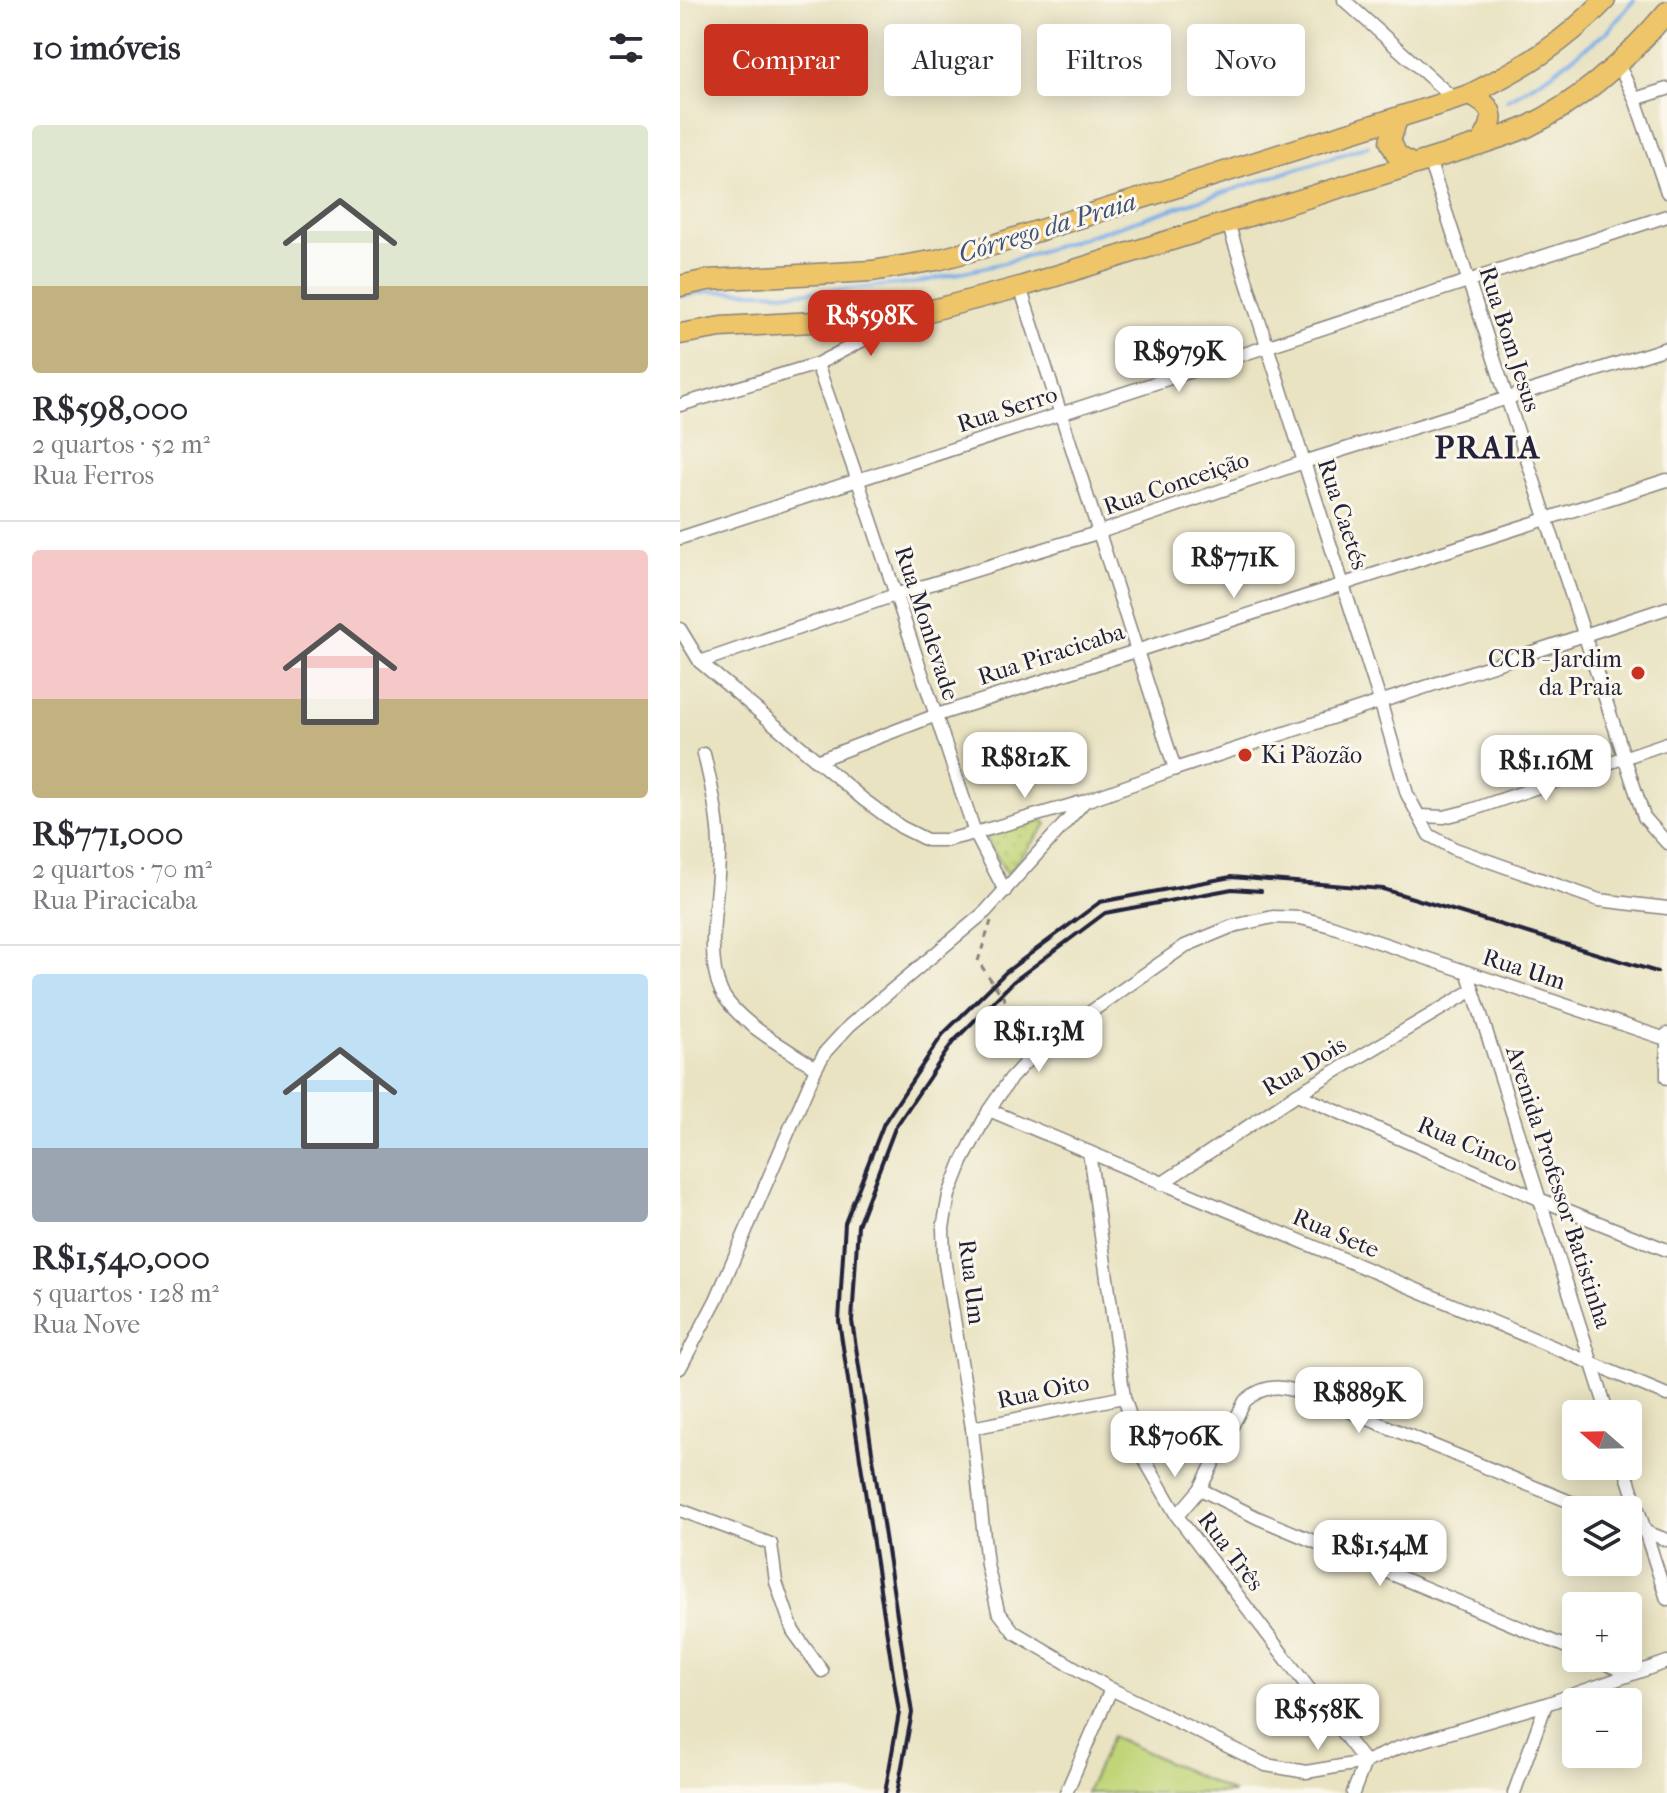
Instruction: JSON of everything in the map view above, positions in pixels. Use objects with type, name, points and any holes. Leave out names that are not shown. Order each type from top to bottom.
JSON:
[{"type":"main road","points":[[680,286],[708,280],[898,268],[1008,241],[1462,98],[1536,59],[1576,29],[1605,0]]},
{"type":"main road","points":[[680,334],[721,327],[906,317],[1020,287],[1480,144],[1528,126],[1563,105],[1618,64],[1667,12]]},
{"type":"main road","points":[[1462,98],[1478,99],[1491,110],[1493,120],[1480,144]]},
{"type":"main road","points":[[1397,119],[1390,135],[1392,148],[1420,162]]},
{"type":"street","points":[[1344,0],[1422,72],[1462,98]]},
{"type":"street","points":[[1618,64],[1635,99],[1667,192]]},
{"type":"street","points":[[1635,99],[1667,89]]},
{"type":"street","name":"Rua Bom Jesus","points":[[1420,162],[1468,282],[1644,817],[1667,843]]},
{"type":"street","name":"Rua Serro","points":[[680,538],[1667,216]]},
{"type":"street","name":"Rua Caetés","points":[[1228,223],[1407,794],[1429,835],[1455,849],[1599,900],[1667,908]]},
{"type":"street","points":[[1020,287],[1175,769]]},
{"type":"street","points":[[680,405],[817,364],[906,317]]},
{"type":"street","name":"Rua Conceição","points":[[700,662],[1304,462],[1667,348]]},
{"type":"street","name":"Rua Monlevade","points":[[817,364],[975,833],[1005,891]]},
{"type":"street","name":"Rua Piracicaba","points":[[816,761],[934,716],[1667,480]]},
{"type":"street","points":[[680,629],[700,662],[816,761],[901,827],[927,840],[947,840],[1085,801],[1667,608]]},
{"type":"street","points":[[1421,816],[1444,817],[1468,811],[1667,743]]},
{"type":"street","points":[[704,754],[715,803],[719,843],[714,966],[722,993],[736,1010],[764,1033],[816,1068]]},
{"type":"street","points":[[680,1368],[716,1300],[826,1051],[850,1025],[985,912],[1085,801]]},
{"type":"street","name":"Rua Um","points":[[1666,1036],[1301,918],[1273,917],[1233,926],[1185,946],[1039,1048],[1011,1078],[989,1110],[949,1195],[943,1228],[944,1258],[972,1428],[987,1565],[998,1611],[1014,1632],[1111,1689],[1266,1765],[1306,1772],[1365,1762],[1398,1748],[1546,1704],[1667,1662]]},
{"type":"street","name":"Avenida Professor Batistinha","points":[[1468,974],[1604,1400]]},
{"type":"street","name":"Rua Dois","points":[[1161,1184],[1297,1094],[1473,990]]},
{"type":"street","points":[[1666,1036],[1667,1078]]},
{"type":"street","name":"Rua Cinco","points":[[1297,1094],[1539,1199],[1667,1250]]},
{"type":"street","name":"Rua Sete","points":[[989,1110],[1667,1395]]},
{"type":"street","name":"Rua Três","points":[[1089,1152],[1124,1397],[1143,1457],[1177,1516],[1365,1762]]},
{"type":"street","points":[[1177,1516],[1200,1489],[1245,1401],[1257,1391],[1270,1386],[1322,1400],[1562,1499]]},
{"type":"street","name":"Rua Oito","points":[[972,1428],[1124,1397]]},
{"type":"street","points":[[1628,1480],[1667,1599]]},
{"type":"street","points":[[1200,1489],[1272,1524],[1562,1645]]},
{"type":"street","points":[[680,1510],[771,1544],[776,1582],[793,1631],[822,1671]]},
{"type":"street","points":[[1643,1532],[1667,1540]]},
{"type":"street","points":[[1626,1672],[1631,1674]]},
{"type":"street","points":[[1066,1793],[1111,1689]]},
{"type":"street","points":[[1514,1793],[1546,1704]]},
{"type":"street","points":[[1353,1793],[1365,1762]]},
{"type":"path","points":[[991,921],[978,961],[1030,1036]]},
{"type":"green space","points":[[1043,820],[1047,824],[1007,874],[985,836]]},
{"type":"green space","points":[[1112,1736],[1234,1793],[1086,1793]]},
{"type":"waterway","name":"Córrego da Praia","points":[[1507,100],[1549,75],[1609,30],[1634,0]]},
{"type":"waterway","name":"Córrego da Praia","points":[[680,296],[711,291],[793,293],[916,283],[1004,263],[1368,146]]},
{"type":"railway","points":[[885,1793],[899,1713],[839,1321],[845,1223],[884,1123],[943,1034],[1006,972],[1100,902],[1231,877],[1383,889],[1657,972]]},
{"type":"railway","points":[[897,1793],[912,1713],[852,1321],[858,1225],[895,1128],[953,1042],[1014,981],[1105,913],[1232,889],[1261,891]]},
{"type":"place","name":"CCB - Jardim da Praia","points":[[1638,673]]},
{"type":"place","name":"Ki Pãozão","points":[[1245,755]]},
{"type":"district","name":"PRAIA","points":[[1488,447]]}]
